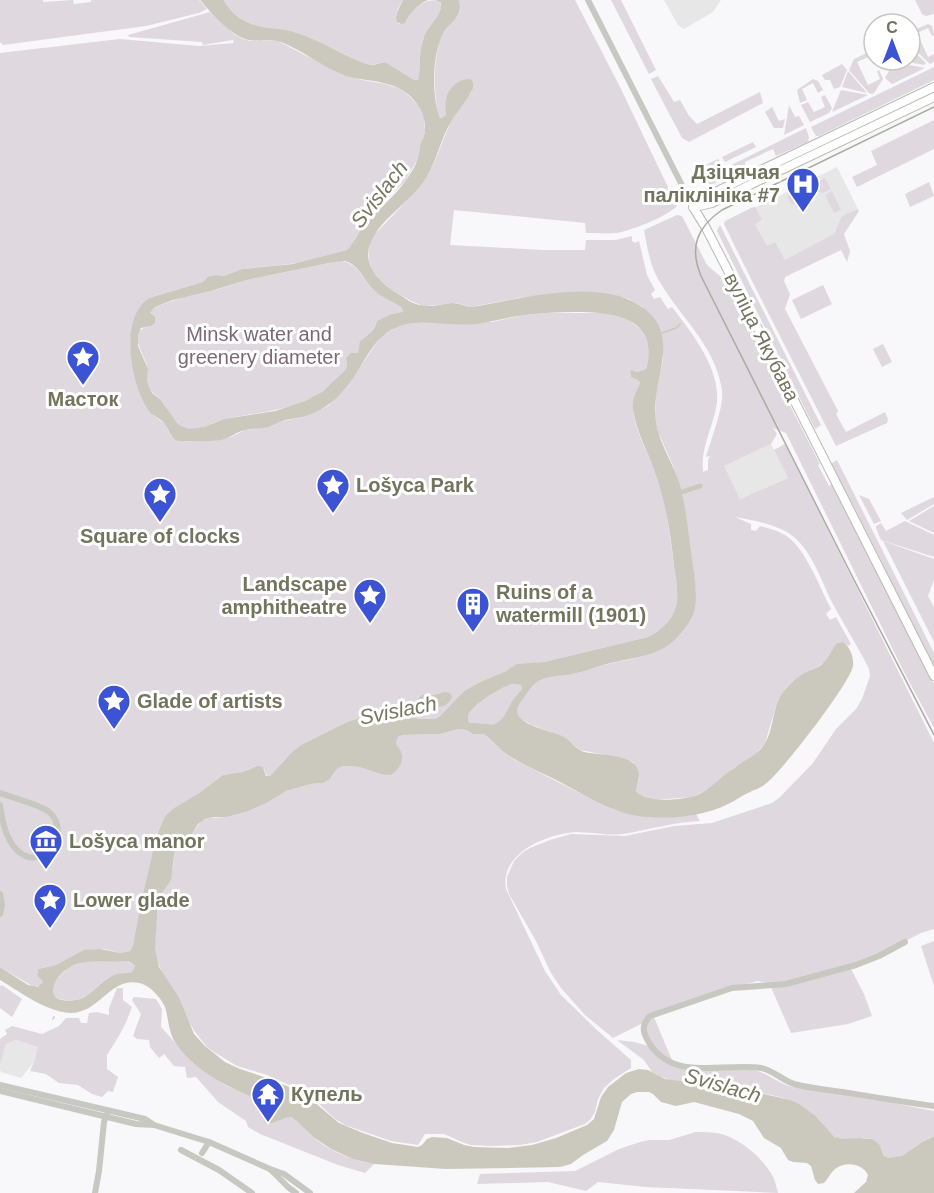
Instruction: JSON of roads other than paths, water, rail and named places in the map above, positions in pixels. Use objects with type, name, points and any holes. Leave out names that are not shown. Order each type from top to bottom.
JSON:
[{"type":"main road","points":[[693,207],[707,196],[934,87]]},
{"type":"main road","points":[[693,207],[712,203],[934,96]]},
{"type":"main road","name":"вуліца Якубава","points":[[693,207],[751,315],[934,676]]},
{"type":"street","name":"вуліца Якубава","points":[[588,0],[693,207]]},
{"type":"street","points":[[0,793],[48,811],[55,820],[57,842],[41,856],[35,858],[22,855],[8,837],[0,805]]},
{"type":"street","points":[[0,894],[2,905],[0,914]]},
{"type":"street","points":[[905,942],[856,965],[786,984],[744,986],[721,991],[650,1016],[643,1027],[653,1049],[673,1064],[697,1068],[763,1068],[792,1083],[934,1106]]},
{"type":"street","points":[[0,1085],[107,1114]]},
{"type":"street","points":[[0,1091],[107,1114],[145,1119],[154,1125],[209,1142],[284,1174],[310,1193]]},
{"type":"street","points":[[95,1193],[107,1114]]},
{"type":"street","points":[[202,1153],[209,1142]]},
{"type":"street","points":[[182,1150],[219,1170],[252,1193]]},
{"type":"street","points":[[270,1169],[296,1193]]},
{"type":"waterway","points":[[662,333],[680,324]]},
{"type":"waterway","points":[[676,494],[700,486]]},
{"type":"tram line","points":[[934,107],[722,210],[706,223],[696,247],[697,266],[701,276],[934,735]]},
{"type":"place","name":"Дзіцячая паліклініка #7","points":[[803,213]]},
{"type":"place","name":"Масток","points":[[83,386]]},
{"type":"place","name":"Lošyca Park","points":[[333,514]]},
{"type":"place","name":"Square of clocks","points":[[160,523]]},
{"type":"place","name":"Landscape amphitheatre","points":[[370,624]]},
{"type":"place","name":"Ruins of a watermill (1901)","points":[[473,633]]},
{"type":"place","name":"Glade of artists","points":[[114,730]]},
{"type":"place","name":"Lošyca manor","points":[[46,870]]},
{"type":"place","name":"Lower glade","points":[[50,929]]},
{"type":"place","name":"Купель","points":[[268,1123]]},
{"type":"water label","name":"Svislach","points":[[379,194]]},
{"type":"water label","name":"Svislach","points":[[398,710]]},
{"type":"water label","name":"Svislach","points":[[723,1085]]},
{"type":"park label","name":"Minsk water and greenery diameter","points":[[259,346]]}]
